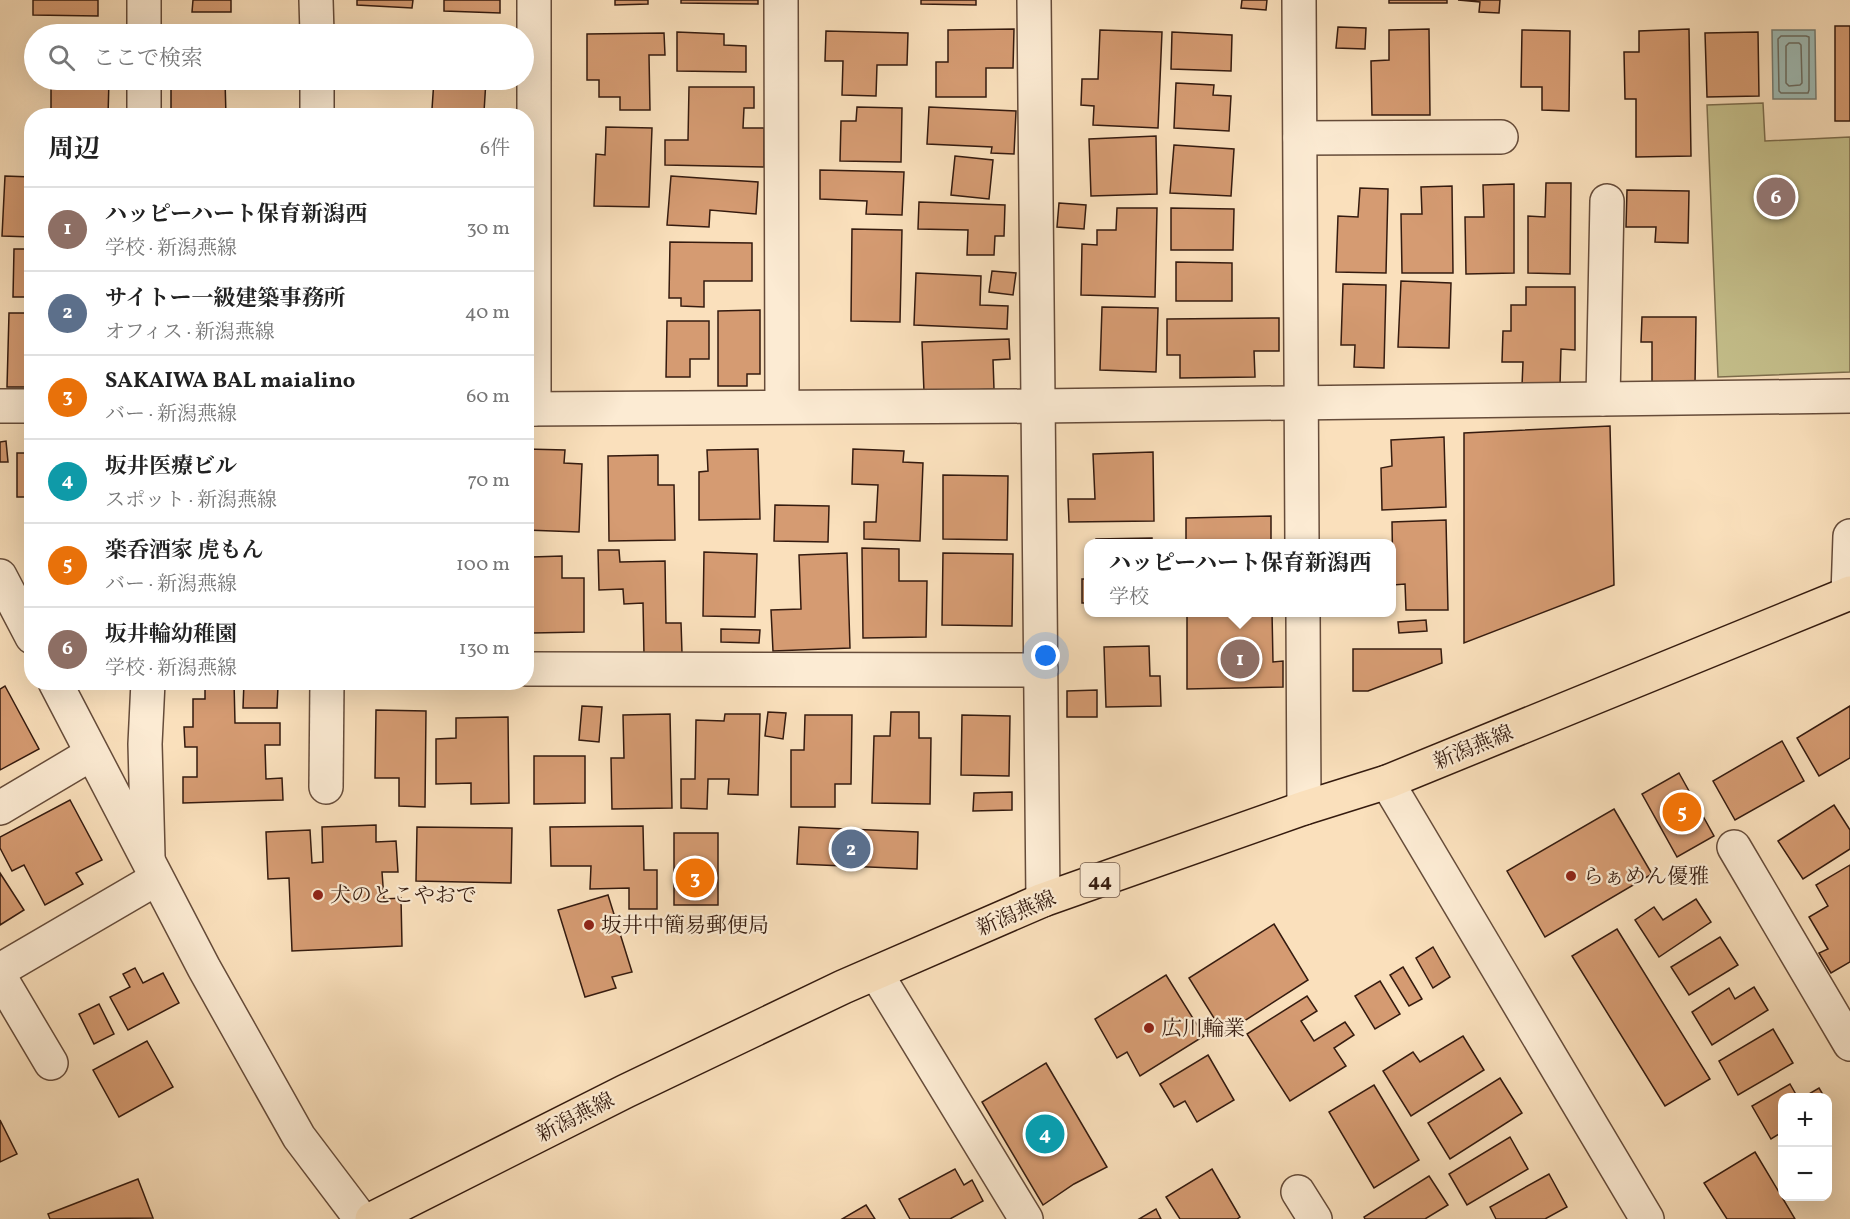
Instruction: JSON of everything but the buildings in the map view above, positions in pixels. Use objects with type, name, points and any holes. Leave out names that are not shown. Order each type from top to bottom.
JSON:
[{"type":"main road","name":"新潟燕線","points":[[372,1219],[627,1091],[843,987],[1043,900],[1304,808],[1387,782],[1849,594]]},
{"type":"street","points":[[144,0],[144,24]]},
{"type":"street","points":[[316,0],[317,24]]},
{"type":"street","points":[[534,0],[534,24]]},
{"type":"street","points":[[781,0],[782,406]]},
{"type":"street","points":[[1034,0],[1043,900]]},
{"type":"street","points":[[1299,0],[1302,539]]},
{"type":"street","points":[[144,90],[144,108]]},
{"type":"street","points":[[317,90],[318,108]]},
{"type":"street","points":[[533,90],[533,108]]},
{"type":"street","points":[[1300,138],[1501,137]]},
{"type":"street","points":[[1603,399],[1607,201]]},
{"type":"street","points":[[534,409],[1038,406],[1850,396]]},
{"type":"street","points":[[0,406],[24,406]]},
{"type":"street","points":[[1849,594],[1850,536]]},
{"type":"street","points":[[0,576],[24,622]]},
{"type":"street","points":[[1303,617],[1304,808]]},
{"type":"street","points":[[534,669],[1041,670]]},
{"type":"street","points":[[59,690],[152,871],[299,1137],[361,1219]]},
{"type":"street","points":[[148,690],[145,744],[152,871]]},
{"type":"street","points":[[326,787],[327,690]]},
{"type":"street","points":[[0,807],[92,754]]},
{"type":"street","points":[[1387,782],[1647,1219]]},
{"type":"street","points":[[1734,847],[1850,1044]]},
{"type":"street","points":[[0,970],[152,871]]},
{"type":"street","points":[[876,973],[1026,1219]]},
{"type":"street","points":[[0,978],[51,1063]]},
{"type":"street","points":[[1299,1192],[1315,1219]]},
{"type":"shaded area","points":[[1763,103],[1765,141],[1850,137],[1850,372],[1718,377],[1707,105]]},
{"type":"water","points":[[1772,30],[1815,30],[1816,99],[1773,99]]},
{"type":"place","name":"坂井輪幼稚園","points":[[1776,197]]},
{"type":"place","name":"ハッピーハート保育新潟西","points":[[1240,659]]},
{"type":"place","name":"楽呑酒家 虎もん","points":[[1682,812]]},
{"type":"place","name":"サイトー一級建築事務所","points":[[851,849]]},
{"type":"place","name":"らぁめん優雅","points":[[1571,876]]},
{"type":"place","name":"SAKAIWA BAL maialino","points":[[695,878]]},
{"type":"place","name":"犬のとこやおで","points":[[318,895]]},
{"type":"place","name":"坂井中簡易郵便局","points":[[589,925]]},
{"type":"place","name":"広川輪業","points":[[1149,1028]]},
{"type":"place","name":"坂井医療ビル","points":[[1045,1134]]}]
